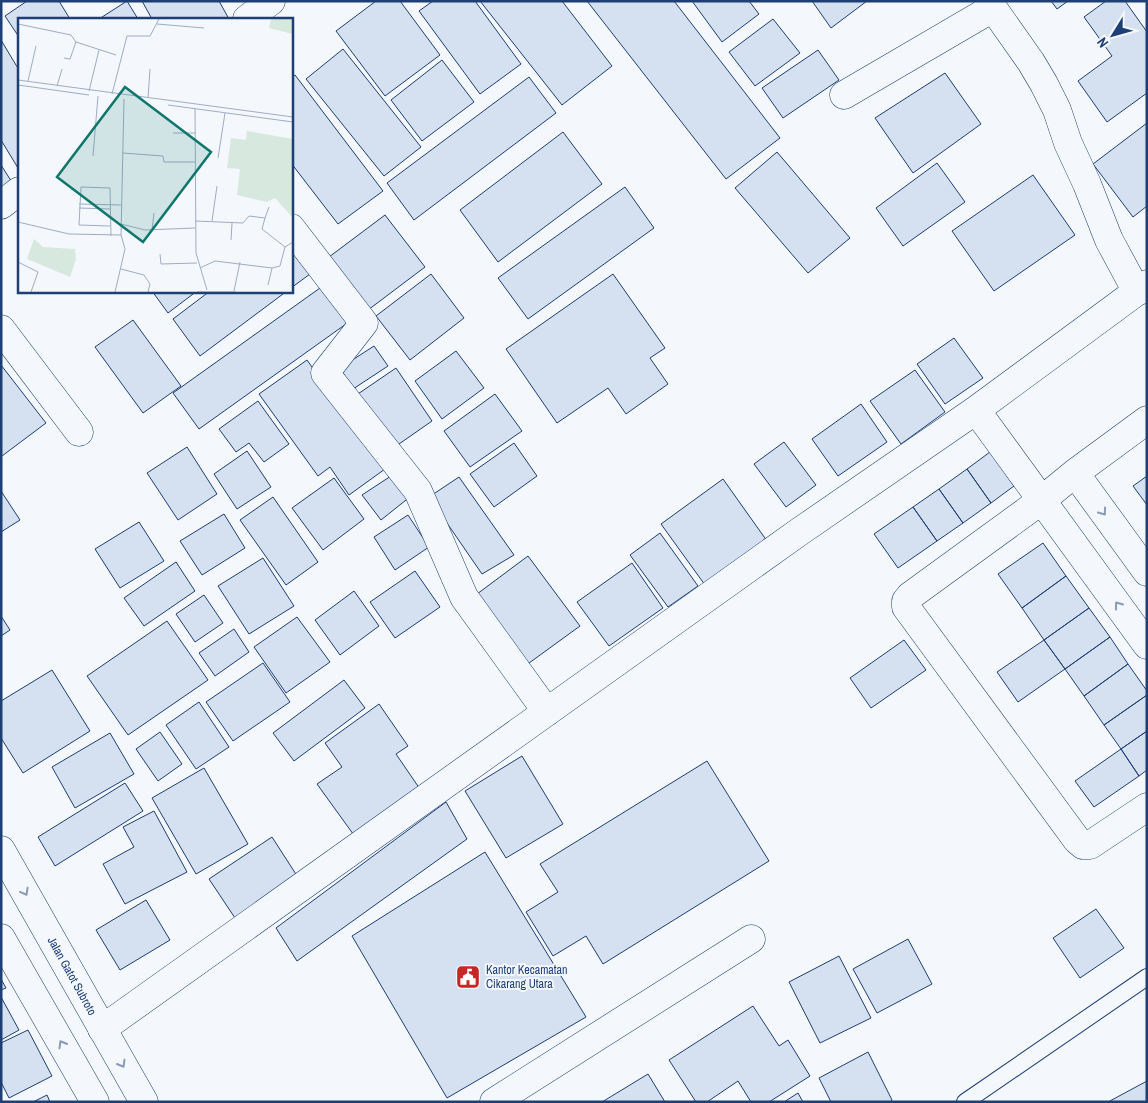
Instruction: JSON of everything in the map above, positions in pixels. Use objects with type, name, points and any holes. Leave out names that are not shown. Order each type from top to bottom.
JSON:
[{"type":"main road","points":[[248,18],[271,1]]},
{"type":"main road","points":[[102,1029],[807,526],[976,410],[1142,288],[1109,240],[1068,143],[1057,110],[1044,84],[1031,62],[990,5],[973,21],[844,95]]},
{"type":"main road","points":[[1,205],[18,192]]},
{"type":"main road","points":[[292,229],[364,323],[325,373],[418,491],[464,597],[547,712]]},
{"type":"main road","points":[[1,329],[79,432]]},
{"type":"main road","points":[[976,410],[1147,645]]},
{"type":"main road","points":[[1147,420],[1042,500],[910,596],[906,601],[906,607],[1071,832],[1083,845],[1090,845],[1147,807]]},
{"type":"main road","points":[[1075,473],[1147,572]]},
{"type":"main road","name":"Jalan Gatot Subroto","points":[[1,850],[144,1102]]},
{"type":"main road","points":[[1,938],[96,1102]]},
{"type":"main road","points":[[494,1102],[751,939]]},
{"type":"lane","points":[[966,1102],[1147,977]]},
{"type":"building","points":[[27,1],[59,1],[69,18],[18,18],[18,36],[5,16]]},
{"type":"building","points":[[127,1],[137,18],[101,18]]},
{"type":"building","points":[[142,1],[219,1],[228,18],[151,18]]},
{"type":"building","points":[[376,1],[400,1],[440,55],[385,96],[336,31]]},
{"type":"building","points":[[433,1],[475,1],[521,64],[480,94],[419,11]]},
{"type":"building","points":[[480,1],[562,1],[612,66],[562,105]]},
{"type":"building","points":[[587,1],[674,1],[780,138],[726,179]]},
{"type":"building","points":[[692,1],[749,1],[759,14],[722,42]]},
{"type":"building","points":[[812,1],[867,1],[831,28]]},
{"type":"building","points":[[1051,1],[1068,1],[1057,9]]},
{"type":"building","points":[[1106,1],[1125,1],[1147,32],[1147,93],[1107,122],[1078,81],[1112,56],[1084,17]]},
{"type":"building","points":[[773,19],[800,53],[755,86],[729,52]]},
{"type":"building","points":[[1,40],[18,68],[18,168],[1,140]]},
{"type":"building","points":[[343,49],[421,147],[384,176],[306,79]]},
{"type":"building","points":[[818,50],[839,80],[783,118],[762,88]]},
{"type":"building","points":[[442,60],[474,102],[422,141],[391,100]]},
{"type":"building","points":[[945,73],[981,124],[913,173],[875,118]]},
{"type":"building","points":[[295,75],[383,191],[338,224],[292,164],[292,77]]},
{"type":"building","points":[[529,77],[556,113],[414,220],[387,183]]},
{"type":"building","points":[[1147,123],[1147,206],[1133,217],[1093,164]]},
{"type":"building","points":[[563,132],[602,184],[498,262],[460,210]]},
{"type":"building","points":[[777,152],[850,238],[808,273],[735,188]]},
{"type":"building","points":[[937,163],[965,202],[903,246],[876,208]]},
{"type":"building","points":[[1,165],[15,187],[1,196]]},
{"type":"building","points":[[1033,175],[1075,235],[994,291],[952,231]]},
{"type":"building","points":[[625,187],[654,228],[528,319],[498,278]]},
{"type":"building","points":[[385,215],[425,267],[368,310],[329,257]]},
{"type":"building","points":[[292,251],[310,274],[292,287]]},
{"type":"building","points":[[431,274],[464,318],[410,360],[376,316]]},
{"type":"building","points":[[613,274],[665,348],[650,358],[668,384],[626,414],[608,388],[557,423],[506,349]]},
{"type":"building","points":[[327,283],[353,319],[199,429],[173,393]]},
{"type":"building","points":[[153,292],[196,292],[168,313]]},
{"type":"building","points":[[209,292],[286,292],[200,356],[173,319]]},
{"type":"building","points":[[133,320],[181,386],[143,413],[95,347]]},
{"type":"building","points":[[954,338],[983,378],[945,404],[917,364]]},
{"type":"building","points":[[374,346],[388,366],[353,389],[340,368]]},
{"type":"building","points":[[456,351],[484,388],[442,419],[415,381]]},
{"type":"building","points":[[307,360],[342,409],[392,464],[349,495],[330,467],[318,476],[259,394]]},
{"type":"building","points":[[1,365],[46,423],[2,456],[1,455]]},
{"type":"building","points":[[396,368],[432,421],[389,451],[352,398]]},
{"type":"building","points":[[915,370],[945,412],[901,444],[870,401]]},
{"type":"building","points":[[495,394],[522,431],[470,467],[444,431]]},
{"type":"building","points":[[258,401],[289,444],[264,462],[249,443],[236,452],[219,429]]},
{"type":"building","points":[[861,404],[887,442],[838,476],[812,439]]},
{"type":"building","points":[[784,442],[816,485],[786,507],[754,464]]},
{"type":"building","points":[[514,443],[537,476],[494,507],[470,474]]},
{"type":"building","points":[[187,447],[217,494],[178,520],[147,473]]},
{"type":"building","points":[[247,451],[271,487],[237,509],[214,474]]},
{"type":"building","points":[[990,452],[1014,486],[991,503],[967,469]]},
{"type":"building","points":[[967,469],[991,503],[963,523],[939,489]]},
{"type":"building","points":[[394,474],[411,496],[381,520],[362,495]]},
{"type":"building","points":[[1147,476],[1147,505],[1133,486]]},
{"type":"building","points":[[459,477],[514,555],[482,574],[429,497]]},
{"type":"building","points":[[334,478],[364,519],[323,550],[292,508]]},
{"type":"building","points":[[723,479],[767,541],[705,585],[661,524]]},
{"type":"building","points":[[939,489],[963,523],[937,541],[913,507]]},
{"type":"building","points":[[1,491],[20,520],[1,532]]},
{"type":"building","points":[[273,497],[318,562],[286,585],[240,520]]},
{"type":"building","points":[[913,507],[937,541],[898,568],[874,534]]},
{"type":"building","points":[[224,514],[245,548],[202,575],[180,541]]},
{"type":"building","points":[[408,515],[429,547],[395,570],[374,537]]},
{"type":"building","points":[[139,522],[164,561],[120,588],[95,549]]},
{"type":"building","points":[[660,533],[698,586],[668,607],[630,555]]},
{"type":"building","points":[[1043,543],[1066,576],[1022,608],[998,574]]},
{"type":"building","points":[[528,556],[580,626],[525,666],[473,597]]},
{"type":"building","points":[[263,558],[294,606],[249,634],[218,586]]},
{"type":"building","points":[[176,562],[195,591],[144,626],[124,598]]},
{"type":"building","points":[[632,563],[663,608],[609,646],[577,602]]},
{"type":"building","points":[[415,571],[440,607],[395,638],[370,602]]},
{"type":"building","points":[[1066,576],[1089,608],[1044,640],[1022,608]]},
{"type":"building","points":[[354,591],[379,626],[340,655],[315,620]]},
{"type":"building","points":[[204,595],[223,623],[195,642],[176,614]]},
{"type":"building","points":[[1089,608],[1110,637],[1065,669],[1044,640]]},
{"type":"building","points":[[1,616],[10,630],[1,636]]},
{"type":"building","points":[[297,617],[330,662],[286,693],[254,647]]},
{"type":"building","points":[[167,621],[208,680],[128,735],[87,676]]},
{"type":"building","points":[[234,629],[249,652],[215,676],[199,653]]},
{"type":"building","points":[[1110,637],[1128,664],[1084,696],[1065,669]]},
{"type":"building","points":[[904,640],[926,670],[871,708],[850,678]]},
{"type":"building","points":[[1044,640],[1065,669],[1018,702],[997,672]]},
{"type":"building","points":[[263,663],[290,702],[233,741],[206,702]]},
{"type":"building","points":[[1128,664],[1147,691],[1147,695],[1104,725],[1084,696]]},
{"type":"building","points":[[52,670],[90,731],[23,773],[1,738],[1,701]]},
{"type":"building","points":[[344,680],[365,708],[294,761],[273,733]]},
{"type":"building","points":[[1147,695],[1147,731],[1121,749],[1104,725]]},
{"type":"building","points":[[199,702],[229,747],[196,769],[166,725]]},
{"type":"building","points":[[379,704],[408,746],[396,754],[422,792],[356,838],[317,784],[342,767],[325,743]]},
{"type":"building","points":[[1147,731],[1147,770],[1139,776],[1121,749]]},
{"type":"building","points":[[160,732],[182,764],[158,781],[136,749]]},
{"type":"building","points":[[110,733],[134,774],[75,808],[52,767]]},
{"type":"building","points":[[1121,749],[1139,776],[1094,807],[1075,781]]},
{"type":"building","points":[[522,756],[563,824],[506,858],[465,791]]},
{"type":"building","points":[[707,761],[769,861],[603,964],[586,936],[553,956],[526,912],[558,892],[540,864]]},
{"type":"building","points":[[204,768],[248,844],[196,874],[152,798]]},
{"type":"building","points":[[125,783],[143,811],[55,866],[38,837]]},
{"type":"building","points":[[446,802],[467,839],[297,961],[276,928]]},
{"type":"building","points":[[154,811],[187,872],[125,904],[103,864],[134,847],[123,827]]},
{"type":"building","points":[[272,837],[301,882],[239,924],[209,879]]},
{"type":"building","name":"Kantor Kecamatan Cikarang Utara","points":[[485,852],[586,1017],[447,1098],[352,936]]},
{"type":"building","points":[[146,900],[170,940],[120,970],[96,930]]},
{"type":"building","points":[[1096,909],[1124,948],[1080,978],[1053,938]]},
{"type":"building","points":[[908,939],[932,984],[877,1013],[853,969]]},
{"type":"building","points":[[839,956],[871,1018],[820,1043],[789,982]]},
{"type":"building","points":[[1,979],[6,988],[1,990]]},
{"type":"building","points":[[1,997],[19,1030],[1,1040]]},
{"type":"building","points":[[753,1006],[779,1046],[788,1040],[810,1076],[769,1102],[751,1102],[738,1081],[707,1102],[696,1102],[669,1060]]},
{"type":"building","points":[[28,1030],[52,1076],[9,1098],[1,1082],[1,1043]]},
{"type":"building","points":[[868,1052],[892,1100],[890,1102],[831,1102],[819,1078]]},
{"type":"building","points":[[648,1074],[665,1102],[602,1102]]},
{"type":"building","points":[[1147,1081],[1147,1102],[1108,1102]]},
{"type":"building","points":[[798,1093],[803,1102],[784,1102]]},
{"type":"building","points":[[47,1095],[50,1102],[33,1102]]},
{"type":"place","name":"Kantor Kecamatan Cikarang Utara","points":[[468,977]]}]
